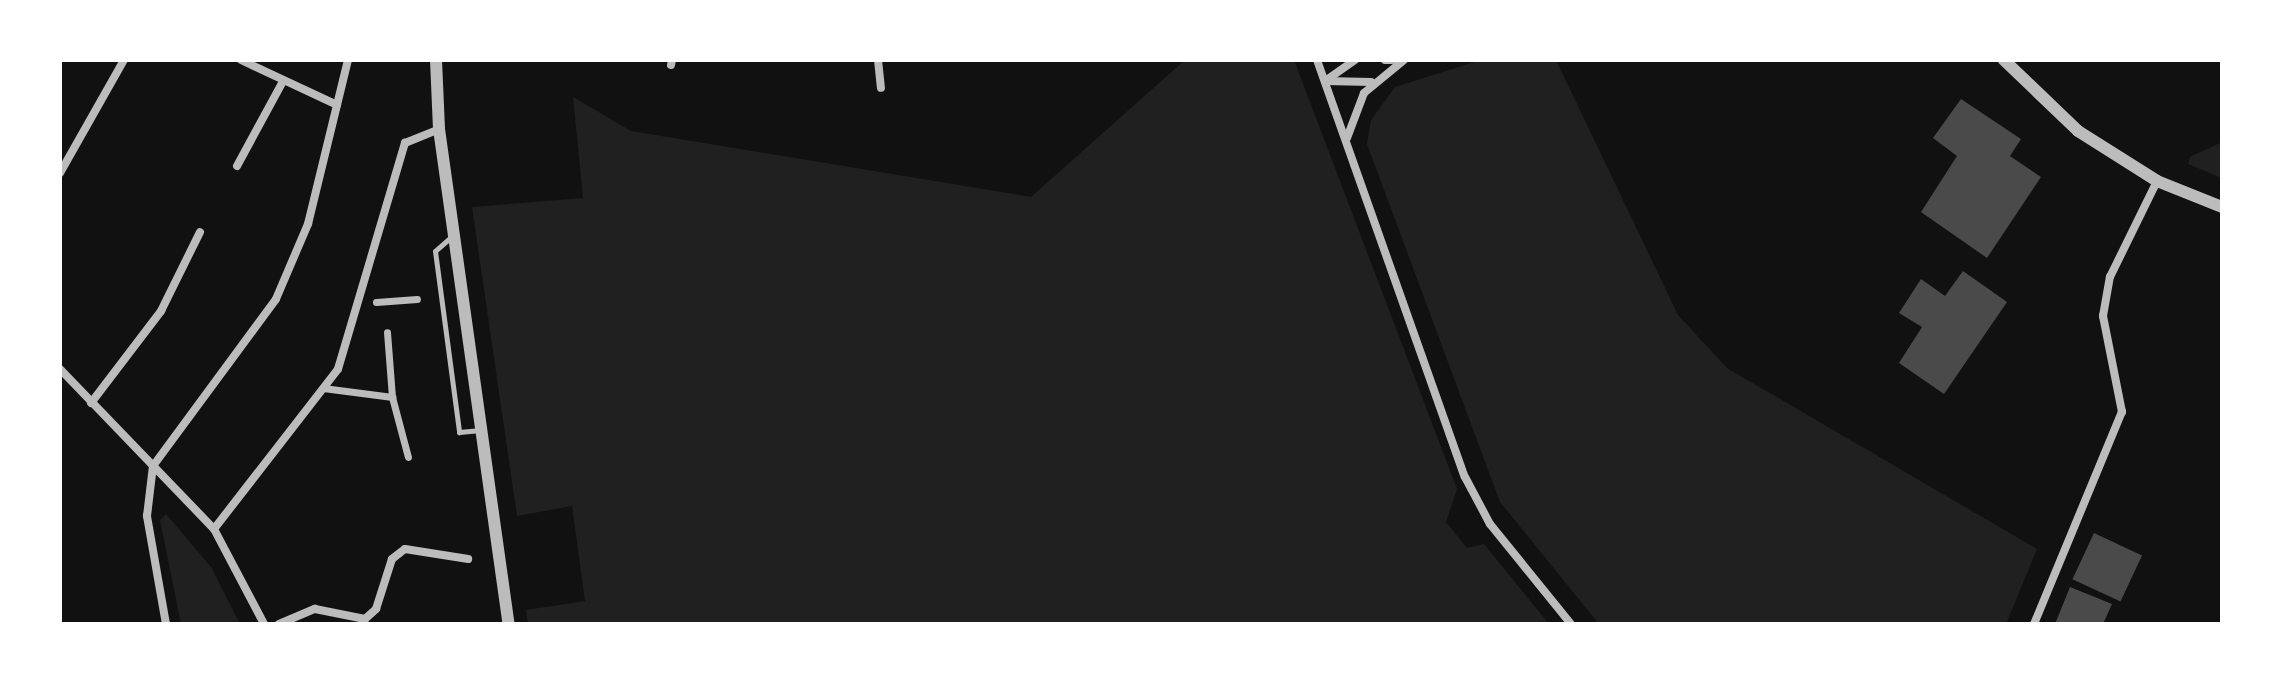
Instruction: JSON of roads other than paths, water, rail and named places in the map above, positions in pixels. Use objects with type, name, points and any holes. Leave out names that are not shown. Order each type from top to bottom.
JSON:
[{"type":"street","points":[[60,173],[124,60]]},
{"type":"street","points":[[241,60],[282,83],[337,105]]},
{"type":"street","points":[[166,624],[147,516],[153,466],[276,299],[308,224],[348,60]]},
{"type":"street","points":[[436,60],[439,129],[509,624]]},
{"type":"street","points":[[878,60],[881,88]]},
{"type":"street","points":[[1317,60],[1475,498],[1571,624]]},
{"type":"street","points":[[1325,81],[1355,60]]},
{"type":"street","points":[[1385,60],[1392,60]]},
{"type":"street","points":[[1346,143],[1356,106],[1373,82],[1404,60]]},
{"type":"street","points":[[2004,60],[2078,131],[2157,181],[2222,207]]},
{"type":"street","points":[[1325,81],[1373,82]]},
{"type":"street","points":[[237,166],[282,83]]},
{"type":"street","points":[[214,529],[338,369],[405,143],[439,129]]},
{"type":"street","points":[[2034,624],[2122,412],[2103,316],[2110,277],[2157,181]]},
{"type":"street","points":[[91,403],[161,311],[200,232]]},
{"type":"street","points":[[376,302],[417,299]]},
{"type":"street","points":[[387,332],[392,397],[408,457]]},
{"type":"street","points":[[60,369],[214,529],[264,624]]},
{"type":"street","points":[[323,388],[392,397]]},
{"type":"street","points":[[279,624],[315,609],[365,619],[376,609],[392,559],[405,549],[468,559]]},
{"type":"lane","points":[[455,234],[435,251],[459,432],[482,429]]}]
